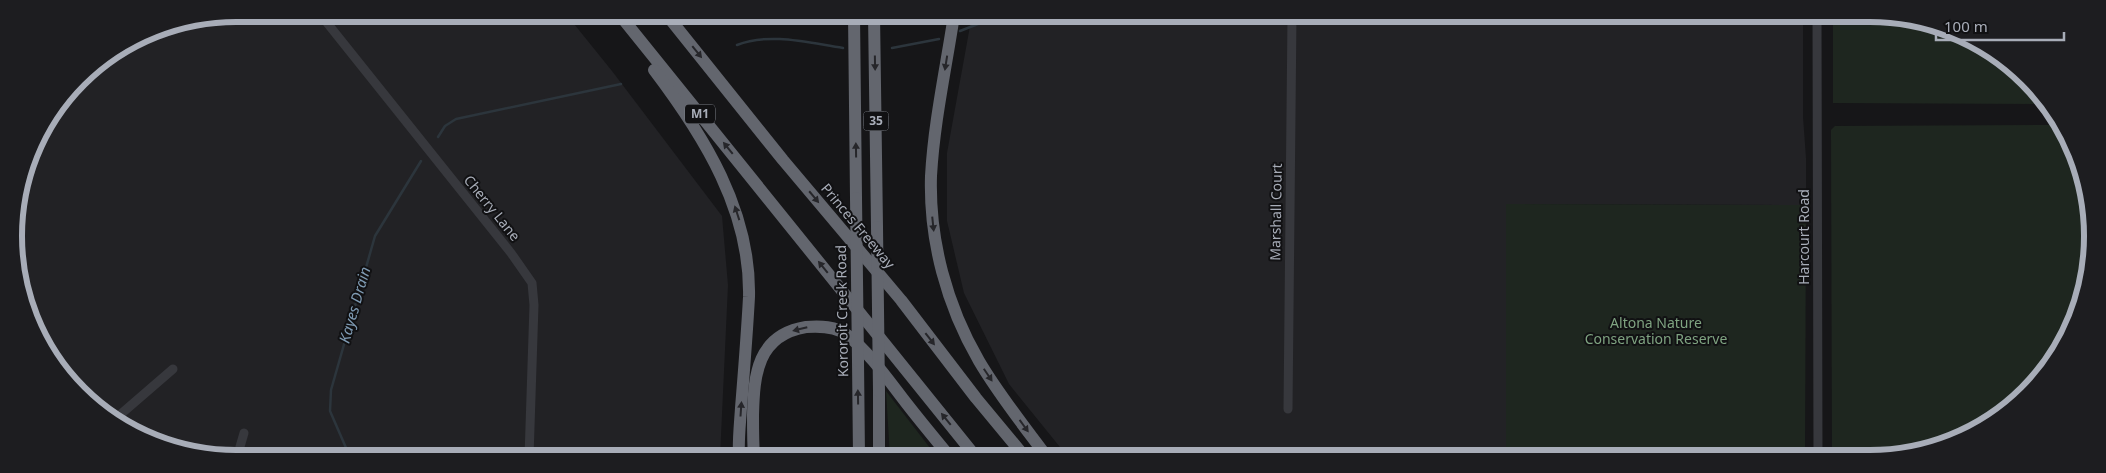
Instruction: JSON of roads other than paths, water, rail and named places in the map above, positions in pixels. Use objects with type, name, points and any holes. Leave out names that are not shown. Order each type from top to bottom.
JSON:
[{"type":"highway","points":[[617,22],[666,86],[714,160],[727,186],[739,219],[746,253],[749,286],[739,450]]},
{"type":"highway","name":"M1","points":[[625,22],[970,450]]},
{"type":"highway","name":"Princes Freeway","points":[[672,22],[783,160],[900,300],[1019,450]]},
{"type":"highway","name":"Kororoit Creek Road","points":[[854,22],[859,450]]},
{"type":"highway","name":"35","points":[[874,22],[879,450]]},
{"type":"highway","points":[[953,22],[932,159],[932,216],[940,261],[954,309],[975,354],[988,376],[1042,450]]},
{"type":"highway","points":[[754,450],[754,379],[760,360],[779,339],[795,330],[829,327],[847,335],[891,383],[944,450]]},
{"type":"street","name":"Cherry Lane","points":[[326,22],[511,253],[532,283],[534,305],[529,450]]},
{"type":"street","name":"Marshall Court","points":[[1288,409],[1292,22]]},
{"type":"street","name":"Harcourt Road","points":[[1817,22],[1818,450]]},
{"type":"street","points":[[120,415],[172,369]]},
{"type":"street","points":[[240,450],[244,433]]},
{"type":"waterway","name":"Kayes Drain","points":[[960,31],[983,22]]},
{"type":"waterway","name":"Kayes Drain","points":[[737,45],[750,41],[776,39],[803,41],[843,48]]},
{"type":"waterway","name":"Kayes Drain","points":[[892,48],[939,39]]},
{"type":"waterway","name":"Kayes Drain","points":[[438,137],[445,126],[456,119],[621,84]]},
{"type":"waterway","name":"Kayes Drain","points":[[347,450],[330,411],[331,390],[375,236],[421,161]]},
{"type":"park label","name":"Altona Nature Conservation Reserve","points":[[1656,332]]}]
